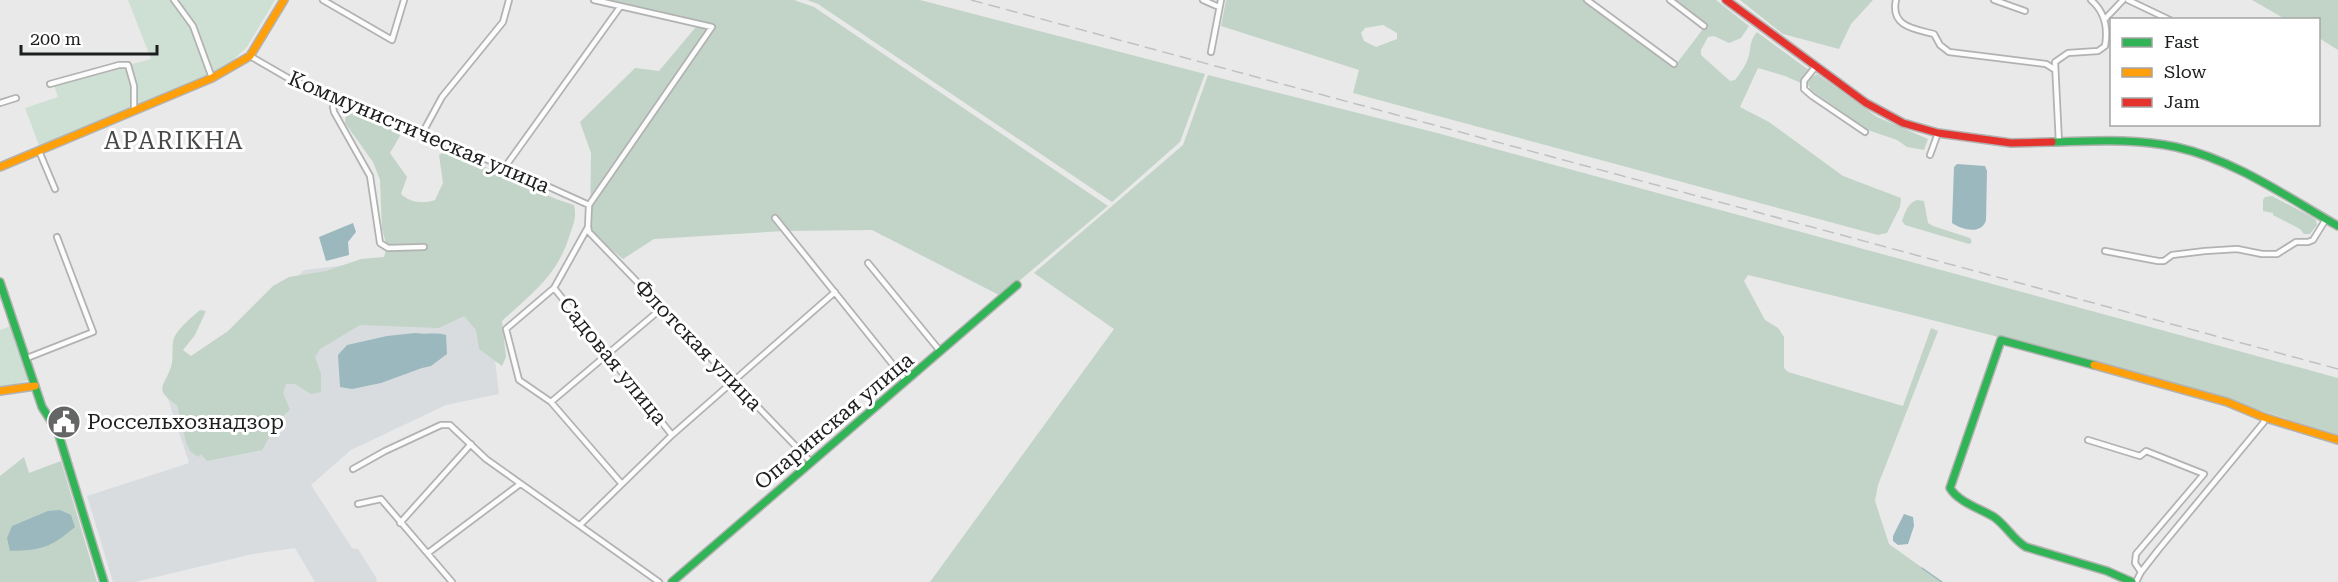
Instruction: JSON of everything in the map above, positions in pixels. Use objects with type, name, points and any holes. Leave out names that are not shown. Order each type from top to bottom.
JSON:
[{"type":"street","points":[[174,0],[193,26],[212,78]]},
{"type":"street","points":[[0,167],[212,78],[250,56],[284,0]]},
{"type":"street","points":[[322,0],[392,40],[404,0]]},
{"type":"street","points":[[423,132],[442,97],[503,22],[508,0]]},
{"type":"street","points":[[594,0],[712,27],[590,205],[588,228],[554,288],[506,329],[519,380],[550,402],[621,483]]},
{"type":"street","points":[[1203,0],[1219,7]]},
{"type":"street","points":[[1211,52],[1221,0]]},
{"type":"street","points":[[1587,0],[1674,64]]},
{"type":"street","points":[[1670,0],[1704,26]]},
{"type":"street","points":[[1726,0],[1816,66],[1888,116],[1903,123],[1938,133],[2011,143],[2137,141],[2198,153],[2243,172],[2338,226]]},
{"type":"street","points":[[1896,0],[1894,7],[1897,18],[1904,26],[1934,34],[1940,45],[1949,52],[2046,64],[2054,69]]},
{"type":"street","points":[[1994,0],[2025,11]]},
{"type":"street","points":[[2091,0],[2097,5],[2105,19],[2104,48]]},
{"type":"street","points":[[2105,19],[2123,0]]},
{"type":"street","points":[[2128,0],[2166,18]]},
{"type":"street","points":[[505,167],[620,6]]},
{"type":"street","points":[[2060,142],[2055,62],[2068,53],[2098,51],[2110,46]]},
{"type":"street","name":"Коммунистическая улица","points":[[250,56],[288,78],[423,132],[590,205]]},
{"type":"street","points":[[50,84],[119,65],[128,65],[134,86],[134,111]]},
{"type":"street","points":[[1816,66],[1804,81],[1804,88],[1812,96],[1865,132]]},
{"type":"street","points":[[0,104],[16,98]]},
{"type":"street","points":[[336,98],[334,111],[370,176],[380,243],[388,248],[424,247]]},
{"type":"street","points":[[1930,154],[1938,133]]},
{"type":"street","points":[[39,151],[55,189]]},
{"type":"street","points":[[775,218],[906,381]]},
{"type":"street","points":[[2105,251],[2158,261],[2164,261],[2172,255],[2237,249],[2262,254],[2277,254],[2296,242],[2313,240],[2326,219]]},
{"type":"street","name":"Флотская улица","points":[[588,228],[589,232],[810,461]]},
{"type":"street","points":[[27,358],[93,333],[57,237]]},
{"type":"street","points":[[868,263],[940,351]]},
{"type":"street","points":[[0,282],[42,407],[58,432],[104,582]]},
{"type":"street","name":"Опаринская улица","points":[[672,582],[1017,285]]},
{"type":"street","name":"Садовая улица","points":[[554,288],[672,435]]},
{"type":"street","points":[[580,525],[672,435],[835,292]]},
{"type":"street","points":[[550,402],[662,308]]},
{"type":"street","points":[[2132,582],[2121,576],[2064,561],[2023,546],[2013,539],[2002,521],[1952,492],[1950,488],[2001,340],[2227,402],[2264,417],[2338,440]]},
{"type":"street","points":[[0,391],[35,386]]},
{"type":"street","points":[[2136,582],[2141,572],[2264,422],[2264,417]]},
{"type":"street","points":[[353,469],[441,425],[450,425],[486,459],[659,582]]},
{"type":"street","points":[[2088,440],[2140,456],[2146,451],[2204,474],[2136,554],[2135,563],[2141,572]]},
{"type":"street","points":[[400,523],[471,444]]},
{"type":"street","points":[[428,553],[520,484]]},
{"type":"street","points":[[358,504],[381,499],[452,582]]},
{"type":"shaded area","points":[[379,261],[492,333],[499,394],[446,405],[351,450],[311,485],[352,548],[358,549],[377,579],[376,582],[315,582],[295,548],[253,554],[135,582],[113,582],[87,496],[189,463],[168,399],[304,270]]},
{"type":"green space","points":[[128,0],[275,0],[247,47],[232,61],[206,76],[40,148],[25,108],[58,97],[54,85],[151,59]]},
{"type":"green space","points":[[607,0],[794,0],[814,7],[1108,206],[1001,296],[872,230],[784,231],[654,239],[623,259],[590,232],[591,153],[580,122],[635,68],[659,71],[700,22]]},
{"type":"green space","points":[[807,0],[920,0],[1205,74],[1180,142],[1112,202],[818,4]]},
{"type":"green space","points":[[1226,0],[1585,0],[1674,67],[1706,25],[1676,0],[1716,0],[1749,26],[1741,38],[1729,43],[1714,36],[1708,37],[1701,50],[1701,55],[1730,81],[1735,80],[1745,65],[1752,40],[1757,32],[1810,71],[1801,83],[1758,68],[1740,107],[1769,122],[1843,176],[1901,198],[1900,207],[1887,233],[1878,235],[1353,93],[1359,70],[1221,26]],"holes":[[[1383,25],[1397,33],[1397,39],[1376,47],[1364,41],[1361,33],[1365,28]]]},
{"type":"green space","points":[[1740,0],[1873,0],[1851,24],[1839,49],[1783,34]]},
{"type":"green space","points":[[2252,0],[2338,0],[2338,50],[2320,39],[2320,18],[2283,18]]},
{"type":"green space","points":[[1817,74],[1877,117],[1928,139],[1924,150],[1907,147],[1897,140],[1868,130],[1811,90],[1808,84],[1809,79]]},
{"type":"green space","points":[[1208,75],[1437,133],[2338,378],[2338,435],[2192,390],[2045,349],[1748,275],[1744,281],[1765,320],[1778,328],[1784,337],[1784,368],[1788,372],[1903,406],[1931,328],[1938,331],[1878,485],[1875,501],[1889,544],[1942,582],[930,582],[1114,329],[1034,273],[1183,145]]},
{"type":"green space","points":[[347,106],[404,129],[390,153],[407,177],[401,194],[413,201],[435,200],[443,183],[439,155],[447,150],[456,151],[470,163],[485,167],[574,205],[574,221],[564,251],[542,284],[502,321],[506,357],[502,366],[479,349],[476,330],[464,316],[439,328],[360,325],[320,349],[315,357],[321,374],[321,392],[311,394],[295,384],[286,384],[283,393],[290,410],[278,423],[262,450],[207,461],[201,454],[198,457],[190,451],[177,405],[165,395],[162,388],[172,364],[174,338],[182,327],[200,310],[206,311],[195,335],[183,350],[191,356],[228,331],[273,286],[289,277],[326,271],[361,259],[384,257],[387,247],[382,229],[380,180],[373,162],[345,123]]},
{"type":"green space","points":[[2272,196],[2316,220],[2317,225],[2310,234],[2304,234],[2300,229],[2273,213],[2263,211],[2263,200],[2265,197]]},
{"type":"green space","points":[[1917,200],[1924,201],[1928,223],[1970,238],[1972,242],[1969,244],[1905,225],[1902,221],[1906,211],[1911,203]]},
{"type":"green space","points":[[11,326],[29,380],[0,389],[0,330]]},
{"type":"green space","points":[[24,457],[29,473],[61,461],[97,582],[0,582],[0,476]]},
{"type":"water","points":[[1957,164],[1985,166],[1987,171],[1986,220],[1980,228],[1971,230],[1952,223],[1954,167]]},
{"type":"water","points":[[353,223],[356,232],[348,242],[349,255],[326,261],[319,237]]},
{"type":"water","points":[[415,333],[446,335],[447,354],[431,366],[381,383],[352,389],[340,387],[338,355],[347,345],[387,336]]},
{"type":"water","points":[[60,510],[71,515],[75,527],[52,544],[30,550],[10,551],[7,538],[12,526],[48,511]]},
{"type":"water","points":[[1904,514],[1913,517],[1914,526],[1908,544],[1898,545],[1893,541],[1893,536]]},
{"type":"waterway","points":[[1922,568],[1942,582]]},
{"type":"railway","points":[[971,0],[2338,369]]},
{"type":"traffic: fast","points":[[2052,142],[2145,142],[2198,153],[2260,180],[2338,226]]},
{"type":"traffic: fast","points":[[0,282],[42,407],[58,432],[104,582]]},
{"type":"traffic: fast","points":[[672,582],[1017,285]]},
{"type":"traffic: fast","points":[[2094,365],[2001,340],[1950,488],[1964,501],[1994,517],[2026,547],[2107,571],[2132,582]]},
{"type":"traffic: slow","points":[[0,167],[212,78],[250,56],[284,0]]},
{"type":"traffic: slow","points":[[2094,365],[2227,402],[2263,417],[2338,440]]},
{"type":"traffic: slow","points":[[0,391],[35,386]]},
{"type":"traffic: jam","points":[[1726,0],[1866,103],[1903,123],[1938,133],[2011,143],[2052,142]]},
{"type":"place","name":"Россельхознадзор","points":[[64,422]]},
{"type":"district","name":"APARIKHA","points":[[174,141]]}]
